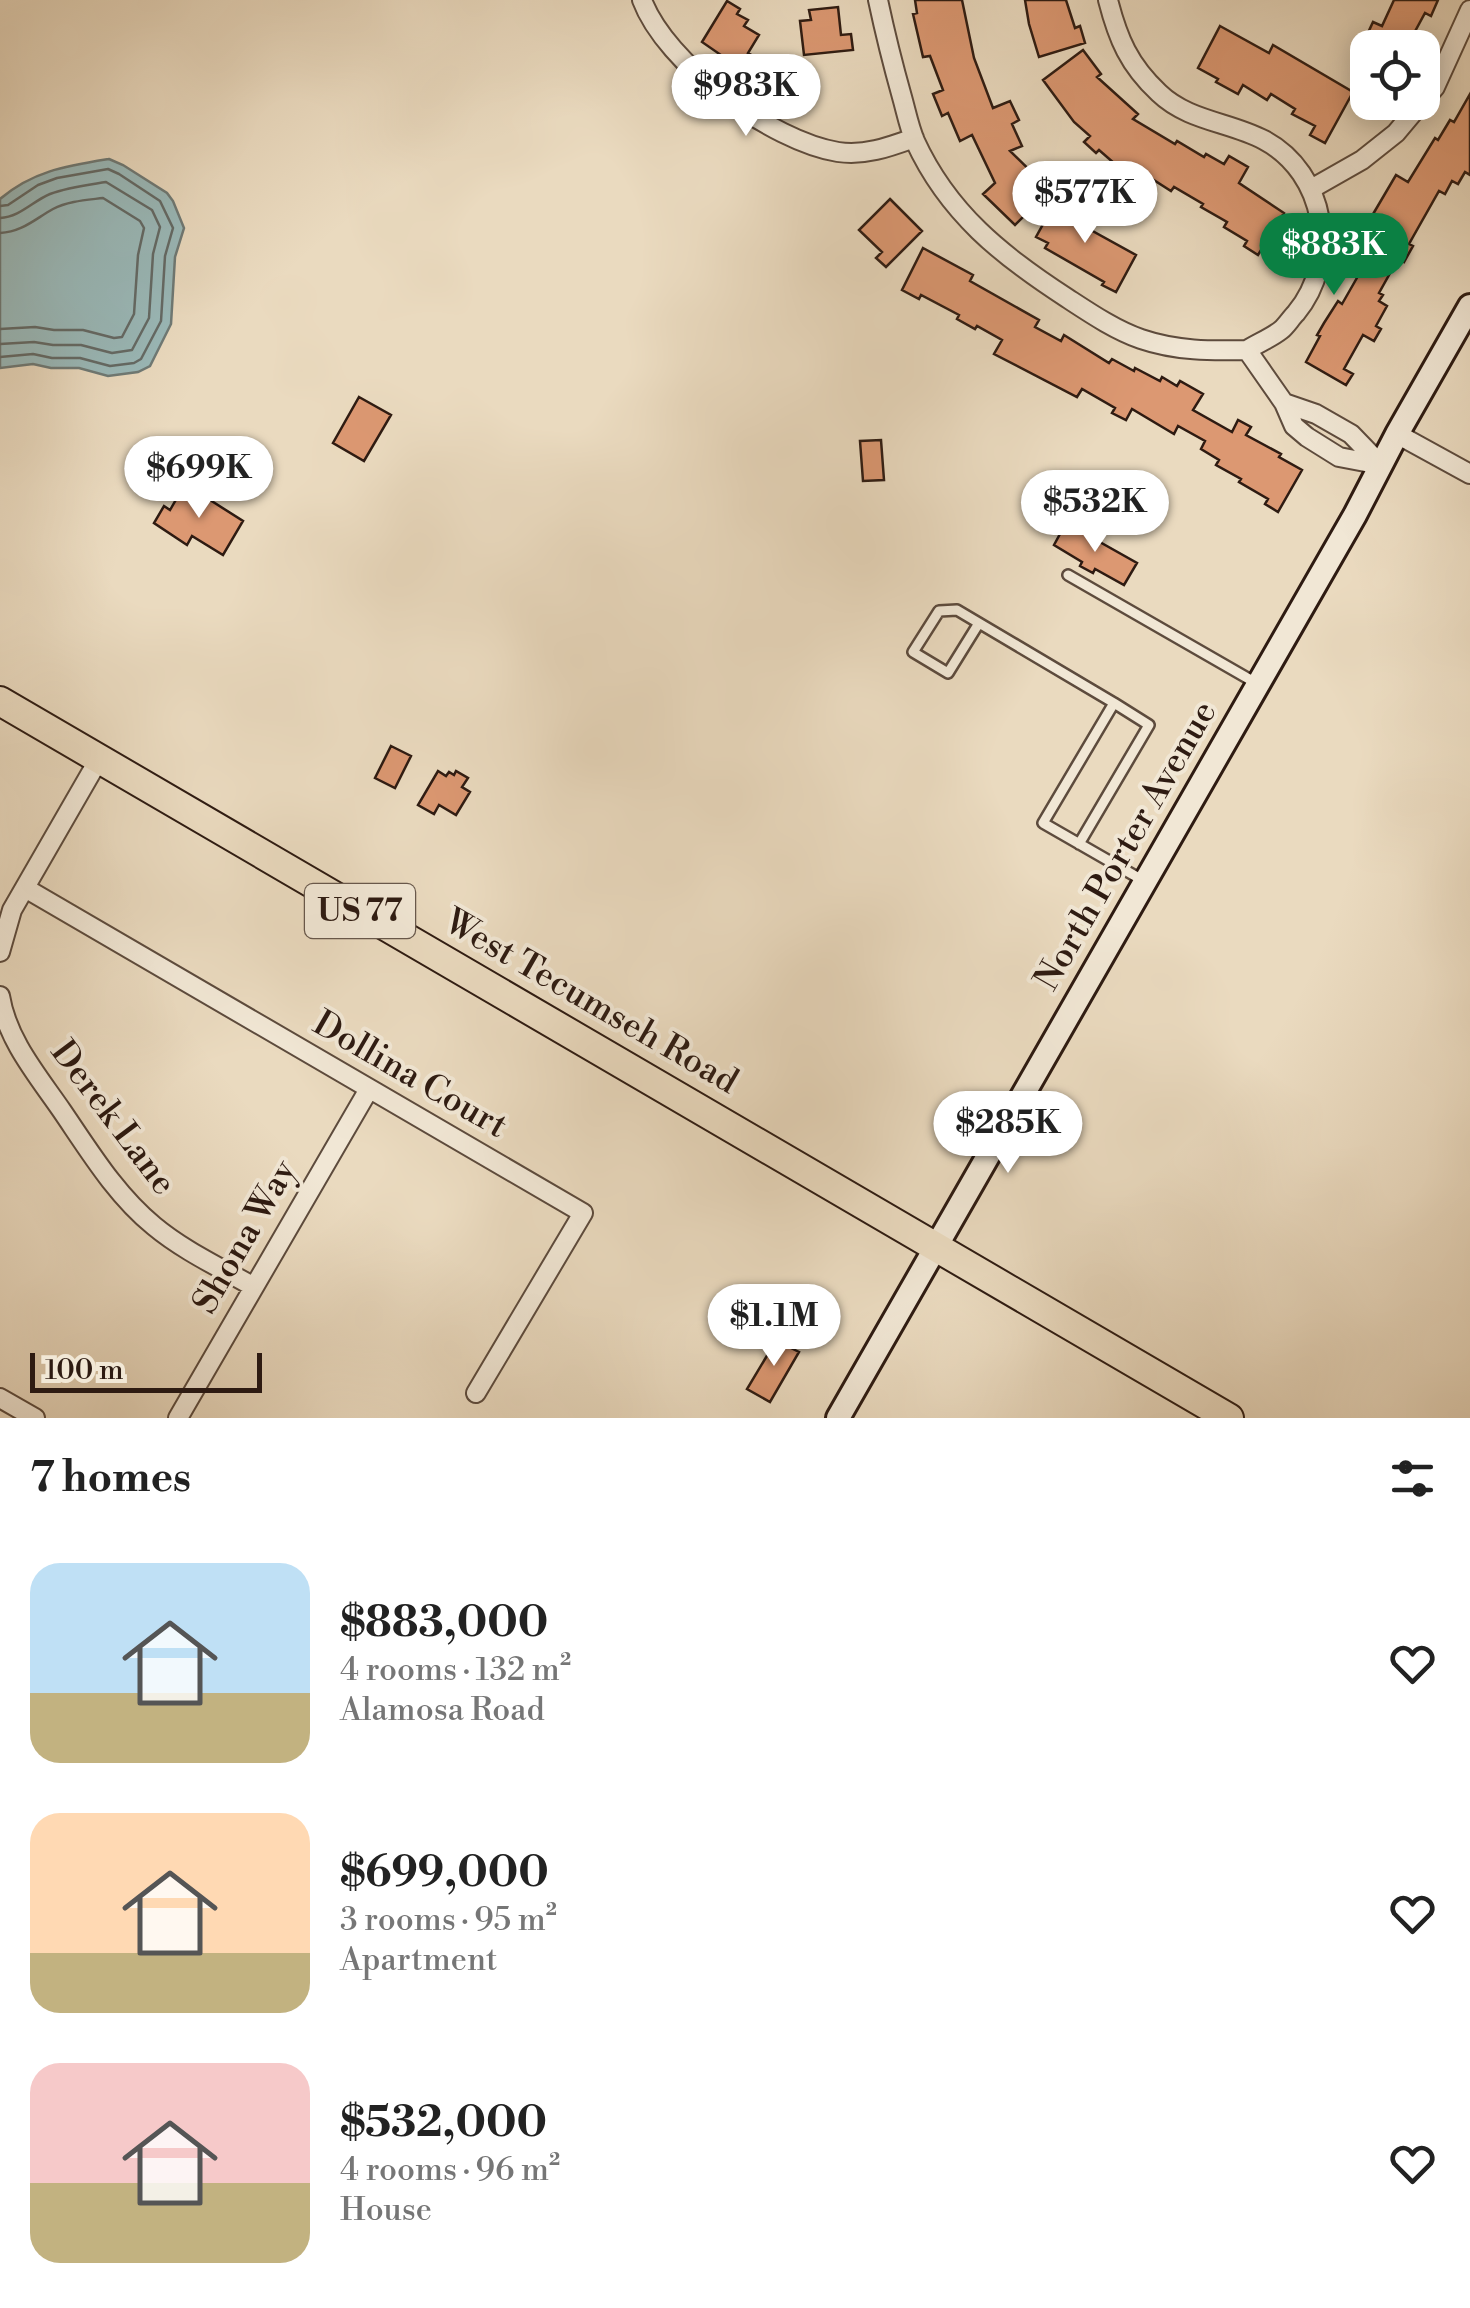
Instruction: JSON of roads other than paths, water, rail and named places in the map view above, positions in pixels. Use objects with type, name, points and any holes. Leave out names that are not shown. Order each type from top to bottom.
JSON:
[{"type":"main road","name":"North Porter Avenue","points":[[838,1418],[1356,515],[1470,306]]},
{"type":"main road","name":"West Tecumseh Road","points":[[0,701],[936,1248]]},
{"type":"main road","name":"US 77","points":[[936,1248],[1229,1418]]},
{"type":"street","points":[[642,0],[677,56],[716,90],[793,137],[838,152],[876,152],[914,138]]},
{"type":"street","points":[[878,0],[914,138],[958,210],[992,245],[1088,312],[1139,338],[1182,349],[1247,350],[1282,330],[1315,283],[1322,256],[1323,228],[1311,188],[1286,156],[1264,140],[1184,111],[1161,96],[1132,64],[1115,30],[1108,0]]},
{"type":"street","points":[[1440,76],[1470,10]]},
{"type":"street","points":[[1311,188],[1362,160],[1407,120]]},
{"type":"street","points":[[1247,350],[1284,403],[1316,414],[1351,434],[1381,466]]},
{"type":"street","points":[[1397,434],[1470,474]]},
{"type":"street","points":[[0,952],[12,910],[99,759]]},
{"type":"street","name":"Dollina Court","points":[[25,888],[582,1213],[476,1392]]},
{"type":"street","name":"Derek Lane","points":[[1,1006],[16,1043],[131,1206],[158,1230],[254,1288]]},
{"type":"street","name":"Shona Way","points":[[178,1418],[369,1089]]},
{"type":"street","points":[[0,1398],[35,1418]]},
{"type":"lane","points":[[1068,575],[1259,685]]},
{"type":"lane","points":[[979,623],[948,674],[913,652],[939,611],[957,610],[979,623],[1114,703],[1150,725],[1079,844]]},
{"type":"lane","points":[[1114,703],[1042,823],[1146,883]]},
{"type":"water","points":[[109,159],[167,193],[184,228],[175,257],[171,324],[150,366],[138,372],[108,376],[79,368],[33,364],[0,368],[0,199],[38,176]]}]
